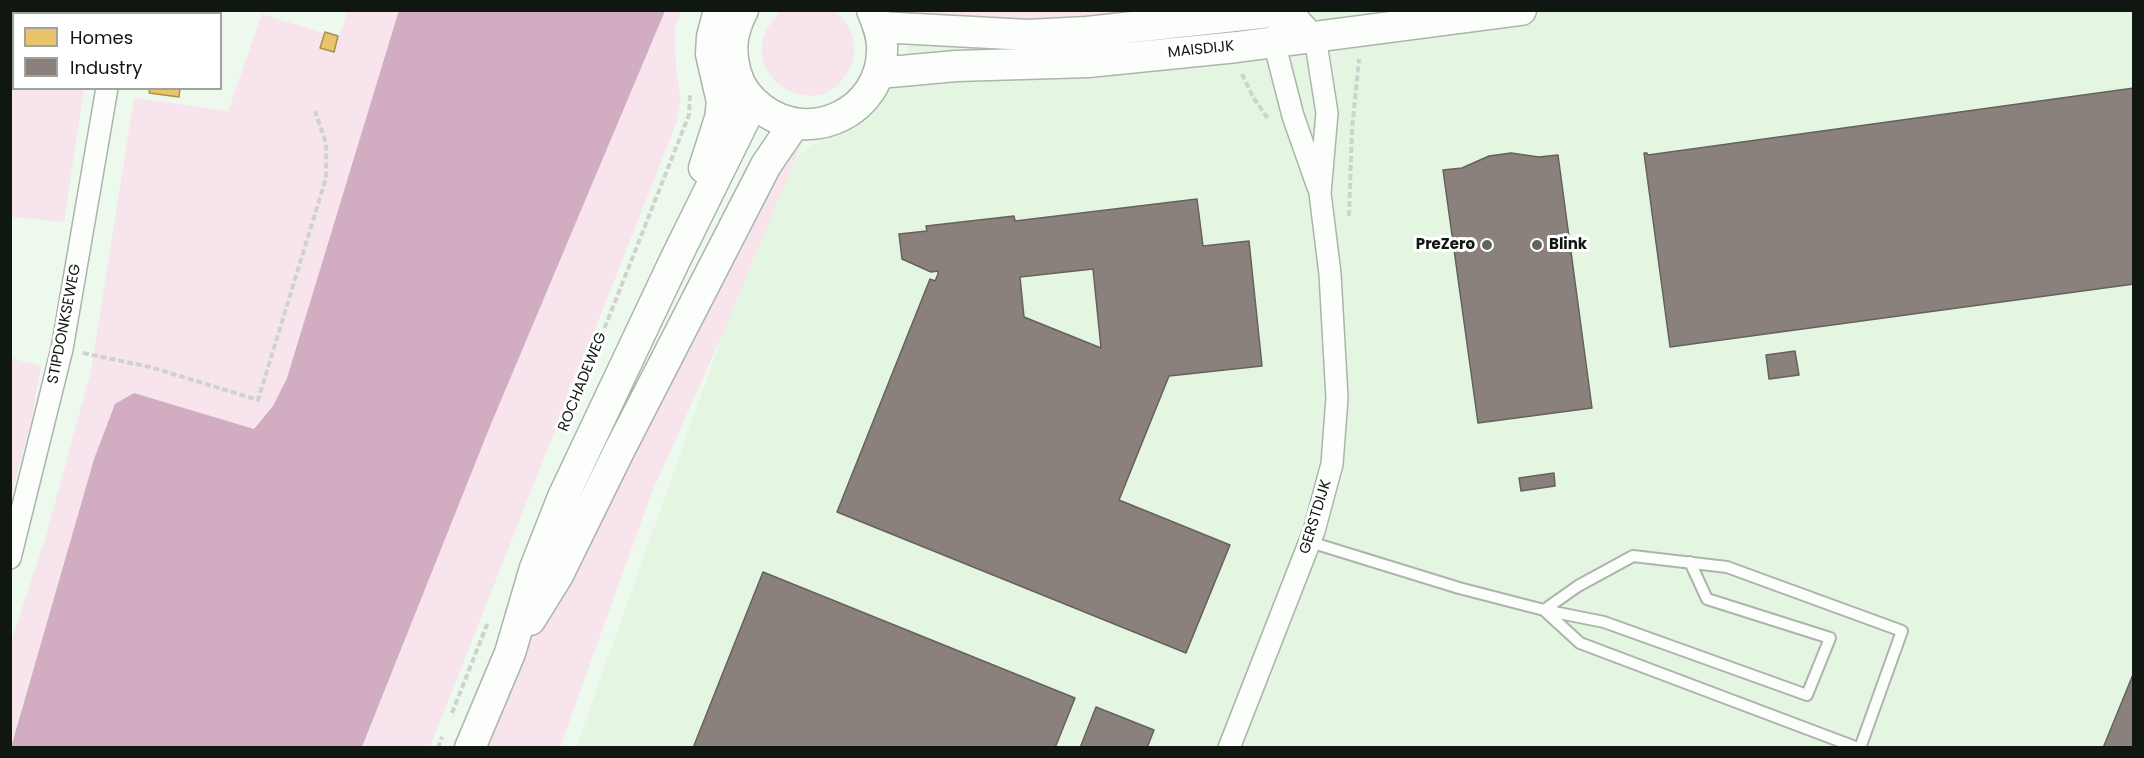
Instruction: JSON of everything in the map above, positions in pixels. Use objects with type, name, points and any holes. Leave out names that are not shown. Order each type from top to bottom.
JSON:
[{"type":"main road","points":[[675,260],[720,118],[722,102],[711,54],[712,37],[719,10]]},
{"type":"main road","points":[[743,10],[733,35],[732,49],[733,64],[744,91],[753,102],[771,116],[794,124],[807,125],[824,123],[846,114],[866,97],[879,73],[883,50],[875,19]]},
{"type":"main road","name":"MAISDIJK","points":[[875,19],[1028,35],[1087,32],[1290,10]]},
{"type":"main road","name":"MAISDIJK","points":[[879,73],[956,66],[1088,62],[1361,32],[1521,10]]},
{"type":"main road","name":"ROCHADEWEG","points":[[470,747],[510,653],[535,568],[563,497],[675,260],[753,102]]},
{"type":"main road","name":"ROCHADEWEG","points":[[510,653],[558,575],[711,270],[766,165],[794,124]]},
{"type":"street","points":[[1274,42],[1290,10],[1315,37]]},
{"type":"street","name":"GERSTDIJK","points":[[1229,747],[1310,542],[1332,464],[1337,398],[1330,274],[1320,193],[1327,113],[1315,37]]},
{"type":"street","name":"GERSTDIJK","points":[[1274,42],[1293,116],[1320,193]]},
{"type":"street","name":"STIPDONKSEWEG","points":[[10,558],[62,349],[107,90]]},
{"type":"lane","points":[[1310,542],[1459,588],[1544,610],[1604,621],[1807,695],[1830,638],[1707,599],[1690,562]]},
{"type":"lane","points":[[1633,556],[1727,567],[1902,631],[1859,747],[1580,644],[1544,610],[1578,586],[1633,556]]},
{"type":"path","points":[[1348,224],[1352,129],[1361,32]]},
{"type":"path","name":"ROCHADEWEG","points":[[574,404],[689,115],[688,85]]},
{"type":"path","points":[[62,349],[150,367],[258,400],[326,178],[326,143],[315,111]]},
{"type":"path","points":[[451,714],[491,614]]},
{"type":"path","points":[[438,747],[442,736]]},
{"type":"shaded area","points":[[399,10],[665,11],[491,424],[362,747],[11,747],[94,459],[115,404],[134,393],[254,429],[273,406],[287,378]]},
{"type":"shaded area","points":[[347,11],[399,11],[287,378],[273,406],[254,429],[134,393],[94,459],[11,744],[11,642],[46,536],[91,371],[134,98],[228,111],[262,14],[339,38]]},
{"type":"shaded area","points":[[665,11],[681,11],[675,29],[676,69],[681,101],[676,124],[430,747],[362,748],[491,424]]},
{"type":"shaded area","points":[[781,11],[834,11],[846,23],[854,44],[852,62],[843,79],[828,92],[811,96],[793,92],[778,83],[767,69],[762,52],[766,32]]},
{"type":"shaded area","points":[[890,11],[1218,11],[1021,28],[903,19]]},
{"type":"shaded area","points":[[901,11],[2133,11],[2133,747],[576,748],[782,167],[913,74]]},
{"type":"shaded area","points":[[12,22],[12,90],[84,90],[64,222],[11,217],[10,23]]},
{"type":"shaded area","points":[[802,142],[724,331],[652,492],[560,747],[488,748],[532,636],[786,151]]},
{"type":"shaded area","points":[[11,358],[41,366],[31,422],[11,496]]},
{"type":"building: Homes","points":[[325,32],[338,36],[334,52],[320,48]]},
{"type":"building: Homes","points":[[150,90],[180,90],[179,97],[149,93]]},
{"type":"building: Industry","points":[[2134,88],[2134,284],[1670,347],[1644,153],[1648,155]]},
{"type":"building: Industry","points":[[1511,153],[1539,157],[1558,155],[1592,408],[1478,423],[1443,170],[1462,168],[1489,156]]},
{"type":"building: Industry","points":[[1197,199],[1203,246],[1249,241],[1262,366],[1169,376],[1119,500],[1230,545],[1186,653],[837,512],[930,279],[935,281],[938,274],[938,271],[931,272],[902,259],[899,234],[927,231],[926,226],[1014,216],[1015,221]],"holes":[[[1093,269],[1101,348],[1024,317],[1020,277]]]},
{"type":"building: Industry","points":[[1795,351],[1799,375],[1769,379],[1766,355]]},
{"type":"building: Industry","points":[[1554,473],[1555,486],[1521,491],[1519,478]]},
{"type":"building: Industry","points":[[763,572],[1075,698],[1055,748],[693,748]]},
{"type":"building: Industry","points":[[2134,672],[2134,748],[2103,748]]},
{"type":"building: Industry","points":[[1096,707],[1154,730],[1147,748],[1080,748]]},
{"type":"place","name":"PreZero","points":[[1487,245]]},
{"type":"place","name":"Blink","points":[[1537,245]]}]
